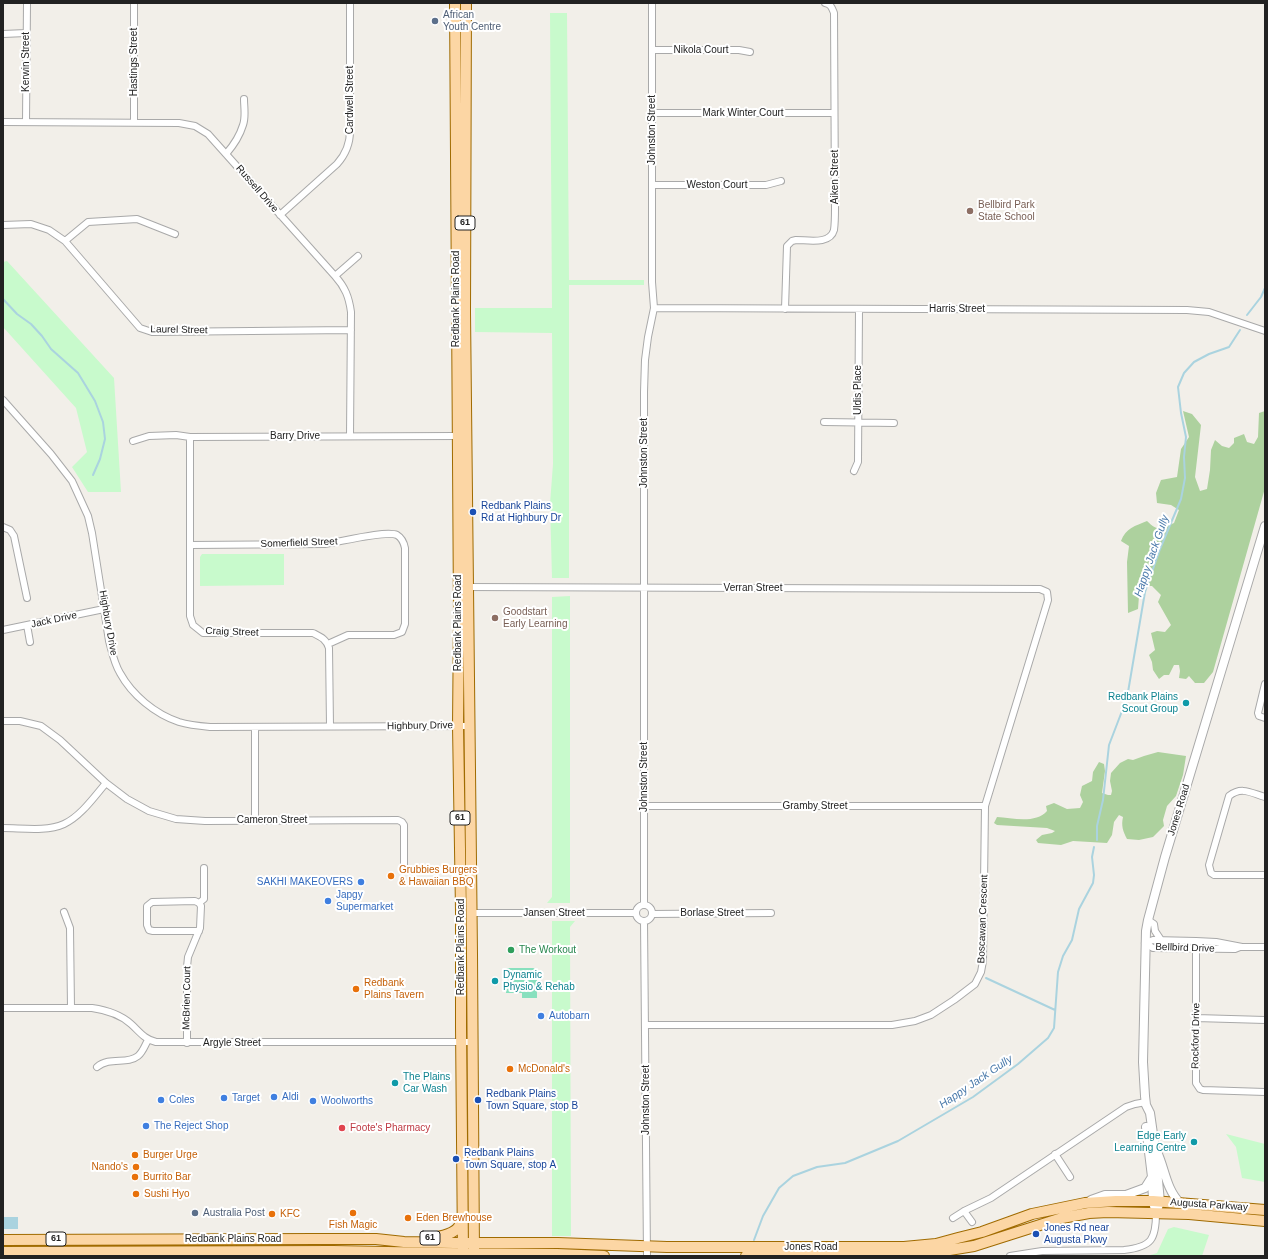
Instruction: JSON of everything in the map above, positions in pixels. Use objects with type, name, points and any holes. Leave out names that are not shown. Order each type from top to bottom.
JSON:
[{"type":"main road","name":"Redbank Plains Road","points":[[455,3],[457,436],[469,726],[471,874],[467,879],[467,912],[461,1042],[463,1251]]},
{"type":"main road","name":"Redbank Plains Road","points":[[3,1240],[376,1239],[463,1251],[474,1251],[473,1042],[458,726],[463,587],[466,3]]},
{"type":"main road","points":[[462,1143],[468,1135],[469,1103],[474,1096]]},
{"type":"main road","name":"Jones Road","points":[[474,1251],[558,1243],[647,1251],[904,1247],[936,1244],[982,1232],[1032,1214],[1085,1203],[1111,1201],[1156,1202]]},
{"type":"main road","name":"Augusta Parkway","points":[[1156,1202],[1265,1210]]},
{"type":"main road","name":"Jones Road","points":[[746,1256],[931,1253],[974,1246],[1062,1218],[1089,1213],[1156,1213]]},
{"type":"main road","name":"Augusta Parkway","points":[[1156,1213],[1220,1217],[1265,1222]]},
{"type":"main road","name":"61","points":[[388,1241],[404,1238],[434,1238],[453,1231],[458,1227],[462,1217]]},
{"type":"main road","name":"Redbank Plains Road","points":[[3,1252],[242,1253],[333,1251],[443,1255],[463,1251]]},
{"type":"main road","points":[[474,1251],[507,1255],[604,1256]]},
{"type":"street","name":"Kerwin Street","points":[[26,122],[27,3]]},
{"type":"street","name":"Hastings Street","points":[[134,3],[134,122]]},
{"type":"street","name":"Cardwell Street","points":[[280,215],[343,158],[349,145],[350,3]]},
{"type":"street","name":"Johnston Street","points":[[644,905],[645,360],[654,308],[652,282],[652,3]]},
{"type":"street","name":"Aiken Street","points":[[785,309],[787,246],[792,241],[796,240],[825,240],[832,235],[834,231],[834,13],[832,7],[825,3]]},
{"type":"street","points":[[3,34],[26,34]]},
{"type":"street","name":"Nikola Court","points":[[652,50],[739,50],[750,52]]},
{"type":"street","points":[[226,154],[243,125],[245,109],[244,99]]},
{"type":"street","name":"Mark Winter Court","points":[[652,114],[834,114]]},
{"type":"street","name":"Russell Drive","points":[[3,122],[179,123],[195,126],[208,134],[344,288],[350,301],[351,312],[350,436]]},
{"type":"street","name":"Weston Court","points":[[653,185],[766,185],[781,181]]},
{"type":"street","points":[[65,241],[88,222],[137,219],[176,234]]},
{"type":"street","name":"Laurel Street","points":[[3,225],[31,224],[49,230],[65,241],[140,328],[152,332],[351,330]]},
{"type":"street","points":[[335,276],[358,256]]},
{"type":"street","name":"Harris Street","points":[[654,308],[1187,310],[1209,312],[1265,332]]},
{"type":"street","name":"Uldis Place","points":[[854,471],[858,462],[859,309]]},
{"type":"street","name":"Highbury Drive","points":[[3,400],[51,454],[72,481],[88,516],[109,641],[119,672],[127,685],[141,700],[160,714],[189,725],[210,727],[469,726]]},
{"type":"street","points":[[824,422],[894,423]]},
{"type":"street","name":"Barry Drive","points":[[133,441],[149,436],[176,435],[190,437],[457,436]]},
{"type":"street","name":"Craig Street","points":[[190,437],[190,616],[193,625],[204,633],[313,633],[324,638],[328,644]]},
{"type":"street","points":[[3,526],[10,530],[14,536],[27,598]]},
{"type":"street","name":"Jones Road","points":[[1156,1202],[1144,1114],[1146,1104],[1143,1062],[1145,943],[1148,920],[1165,857],[1265,526]]},
{"type":"street","name":"Somerfield Street","points":[[190,545],[325,544],[338,543],[383,533],[392,533],[399,536],[403,541],[405,548],[405,624],[402,632],[394,635],[348,635],[328,644]]},
{"type":"street","name":"Verran Street","points":[[463,587],[1040,589],[1047,592]]},
{"type":"street","name":"Boscawan Crescent","points":[[645,1025],[892,1025],[915,1021],[930,1015],[954,1000],[975,984],[981,972],[984,914],[985,806],[1048,600],[1047,592]]},
{"type":"street","name":"Jack Drive","points":[[3,630],[104,609]]},
{"type":"street","points":[[27,625],[30,642]]},
{"type":"street","points":[[328,644],[330,726]]},
{"type":"street","points":[[1265,684],[1258,707],[1258,713],[1259,716],[1265,718]]},
{"type":"street","name":"Cameron Street","points":[[3,721],[20,721],[42,726],[60,740],[106,783],[127,799],[149,811],[176,820],[398,820],[404,825],[404,865]]},
{"type":"street","points":[[255,727],[255,820]]},
{"type":"street","points":[[3,828],[47,828],[64,824],[80,813],[106,783]]},
{"type":"street","points":[[1265,797],[1246,791],[1236,791],[1229,796],[1209,865],[1211,873],[1218,875],[1265,875]]},
{"type":"street","name":"Gramby Street","points":[[644,806],[985,806]]},
{"type":"street","name":"McBrien Court","points":[[187,1043],[187,967],[188,957],[201,921],[199,904],[204,899],[204,868]]},
{"type":"street","points":[[198,931],[149,930],[147,925],[147,906],[150,902],[195,901],[199,904]]},
{"type":"street","points":[[644,905],[650,908],[652,914],[650,919],[644,921],[639,918],[636,913],[638,907],[644,905]]},
{"type":"street","points":[[64,912],[70,928],[71,1008]]},
{"type":"street","name":"Jansen Street","points":[[467,912],[636,913]]},
{"type":"street","name":"Borlase Street","points":[[652,914],[772,913]]},
{"type":"street","name":"Bellbird Drive","points":[[1148,920],[1154,924],[1155,931],[1161,940]]},
{"type":"street","name":"Johnston Street","points":[[644,921],[647,1251]]},
{"type":"street","name":"Bellbird Drive","points":[[1145,943],[1153,940],[1196,941],[1216,942],[1242,947],[1265,947]]},
{"type":"street","name":"Rockford Drive","points":[[1196,941],[1195,1080],[1200,1089],[1203,1090],[1265,1092]]},
{"type":"street","name":"Bellbird Drive","points":[[1145,943],[1153,948],[1235,949],[1242,947]]},
{"type":"street","points":[[3,1008],[99,1009],[116,1014],[126,1020],[148,1040],[138,1056],[132,1060],[112,1060],[97,1067]]},
{"type":"street","points":[[1196,1018],[1265,1020]]},
{"type":"street","name":"Argyle Street","points":[[148,1040],[156,1042],[187,1043],[473,1042]]},
{"type":"street","points":[[953,1218],[991,1198],[1126,1107],[1135,1104],[1146,1104]]},
{"type":"street","name":"Jones Road","points":[[1146,1104],[1150,1113],[1155,1148],[1156,1213]]},
{"type":"street","points":[[1155,1148],[1162,1162],[1172,1193],[1180,1203]]},
{"type":"street","points":[[1055,1154],[1070,1177]]},
{"type":"street","points":[[1085,1203],[1105,1196],[1126,1195],[1145,1188],[1152,1178]]},
{"type":"street","points":[[964,1211],[972,1222]]},
{"type":"street","points":[[1010,1256],[1042,1251],[1138,1249],[1153,1238],[1156,1213]]},
{"type":"green space","points":[[550,13],[567,13],[569,280],[644,280],[644,285],[569,285],[569,578],[552,578],[550,504],[553,464],[552,333],[475,332],[475,308],[552,308]]},
{"type":"green space","points":[[7,261],[114,378],[121,492],[88,492],[72,467],[87,452],[76,408],[3,327],[3,262]]},
{"type":"green space","points":[[1183,411],[1192,414],[1201,425],[1195,477],[1200,491],[1207,489],[1211,450],[1215,440],[1222,446],[1229,448],[1234,443],[1234,438],[1244,434],[1247,442],[1254,444],[1258,437],[1259,413],[1265,411],[1265,488],[1213,672],[1204,683],[1195,683],[1189,676],[1186,679],[1179,678],[1179,665],[1174,665],[1169,675],[1164,675],[1159,679],[1153,670],[1149,655],[1155,650],[1151,633],[1157,631],[1165,632],[1171,625],[1158,602],[1161,595],[1152,586],[1144,586],[1139,596],[1138,609],[1128,613],[1127,562],[1129,546],[1121,541],[1128,530],[1147,521],[1157,528],[1166,527],[1174,523],[1179,510],[1171,505],[1157,503],[1156,493],[1161,480],[1177,477],[1181,449],[1189,437]]},
{"type":"green space","points":[[202,554],[284,554],[284,585],[200,586],[200,557]]},
{"type":"green space","points":[[570,596],[570,903],[547,903],[552,897],[552,597]]},
{"type":"green space","points":[[1158,752],[1186,756],[1183,775],[1176,796],[1167,806],[1163,820],[1164,826],[1153,837],[1139,840],[1127,839],[1122,823],[1123,817],[1119,815],[1114,822],[1112,835],[1107,843],[1073,841],[1061,845],[1038,843],[1036,840],[1042,835],[1055,831],[1047,828],[997,825],[994,823],[997,817],[1017,819],[1037,818],[1047,811],[1046,806],[1054,803],[1067,809],[1080,808],[1083,802],[1080,795],[1082,786],[1092,781],[1093,772],[1099,762],[1104,764],[1105,771],[1102,793],[1111,795],[1111,773],[1120,763],[1128,759],[1133,760]]},
{"type":"green space","points":[[552,921],[575,921],[570,927],[571,1236],[552,1236]]},
{"type":"green space","points":[[506,968],[537,968],[537,998],[522,998],[522,993],[506,993]]},
{"type":"green space","points":[[1226,1134],[1265,1144],[1265,1182],[1242,1178],[1236,1147]]},
{"type":"green space","points":[[1174,1227],[1209,1235],[1202,1256],[1147,1256],[1157,1253],[1168,1229]]},
{"type":"water","points":[[3,1217],[18,1217],[18,1229],[3,1229]]},
{"type":"waterway","name":"Happy Jack Gully","points":[[1265,257],[1265,264]]},
{"type":"waterway","name":"Happy Jack Gully","points":[[1247,315],[1261,297],[1265,288]]},
{"type":"waterway","points":[[3,299],[17,314],[31,324],[51,349],[78,373],[95,401],[103,422],[105,439],[100,459],[93,475]]},
{"type":"waterway","name":"Happy Jack Gully","points":[[1097,840],[1097,826],[1103,800],[1109,745],[1127,698],[1145,592],[1160,549],[1181,499],[1185,478],[1184,457],[1186,437],[1178,387],[1184,373],[1194,362],[1209,354],[1229,347],[1240,330]]},
{"type":"waterway","name":"Happy Jack Gully","points":[[754,1240],[763,1216],[779,1188],[793,1176],[817,1167],[845,1163],[898,1141],[973,1097],[1018,1064],[1048,1038],[1054,1028],[1058,972],[1063,956],[1072,940],[1079,909],[1093,883],[1094,875],[1092,857],[1094,847]]},
{"type":"waterway","points":[[986,978],[1055,1010]]},
{"type":"place","name":"African Youth Centre","points":[[435,21]]},
{"type":"place","name":"Bellbird Park State School","points":[[970,211]]},
{"type":"place","name":"Redbank Plains Rd at Highbury Dr","points":[[473,512]]},
{"type":"place","name":"Goodstart Early Learning","points":[[495,618]]},
{"type":"place","name":"Redbank Plains Scout Group","points":[[1186,703]]},
{"type":"place","name":"Grubbies Burgers & Hawaiian BBQ","points":[[391,876]]},
{"type":"place","name":"SAKHI MAKEOVERS","points":[[361,882]]},
{"type":"place","name":"Japgy Supermarket","points":[[328,901]]},
{"type":"place","name":"The Workout","points":[[511,950]]},
{"type":"place","name":"Dynamic Physio & Rehab","points":[[495,981]]},
{"type":"place","name":"Redbank Plains Tavern","points":[[356,989]]},
{"type":"place","name":"Autobarn","points":[[541,1016]]},
{"type":"place","name":"McDonald's","points":[[510,1069]]},
{"type":"place","name":"The Plains Car Wash","points":[[395,1083]]},
{"type":"place","name":"Aldi","points":[[274,1097]]},
{"type":"place","name":"Target","points":[[224,1098]]},
{"type":"place","name":"Coles","points":[[161,1100]]},
{"type":"place","name":"Redbank Plains Town Square, stop B","points":[[478,1100]]},
{"type":"place","name":"Woolworths","points":[[313,1101]]},
{"type":"place","name":"The Reject Shop","points":[[146,1126]]},
{"type":"place","name":"Foote's Pharmacy","points":[[342,1128]]},
{"type":"place","name":"Edge Early Learning Centre","points":[[1194,1142]]},
{"type":"place","name":"Burger Urge","points":[[135,1155]]},
{"type":"place","name":"Redbank Plains Town Square, stop A","points":[[456,1159]]},
{"type":"place","name":"Nando's","points":[[136,1167]]},
{"type":"place","name":"Burrito Bar","points":[[135,1177]]},
{"type":"place","name":"Sushi Hyo","points":[[136,1194]]},
{"type":"place","name":"Australia Post","points":[[195,1213]]},
{"type":"place","name":"Fish Magic","points":[[353,1213]]},
{"type":"place","name":"KFC","points":[[272,1214]]},
{"type":"place","name":"Eden Brewhouse","points":[[408,1218]]},
{"type":"place","name":"Jones Rd near Augusta Pkwy","points":[[1036,1234]]}]
